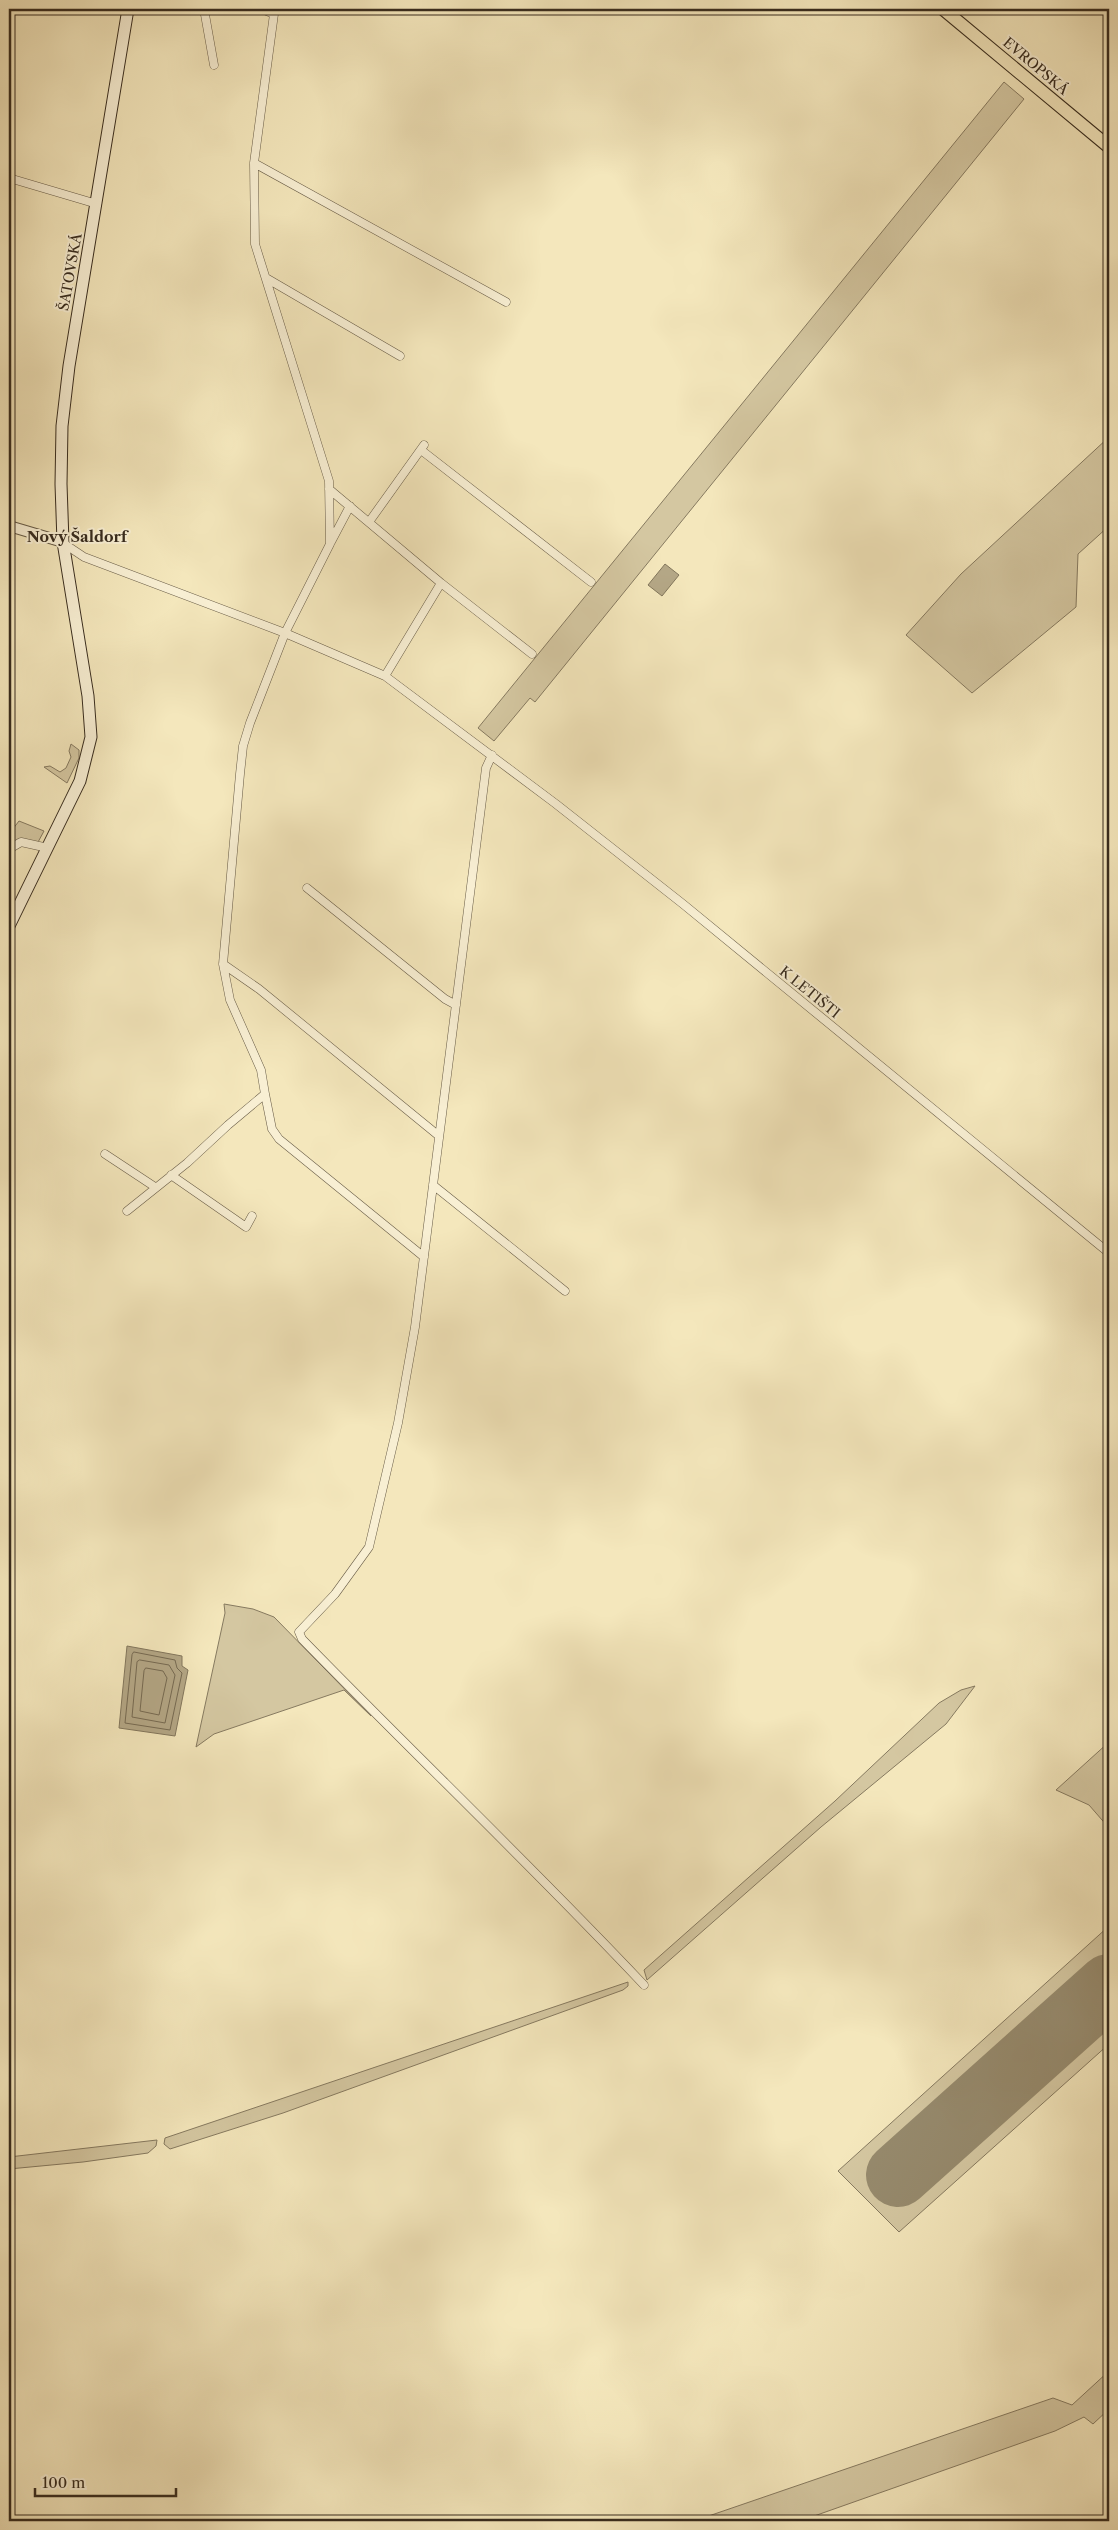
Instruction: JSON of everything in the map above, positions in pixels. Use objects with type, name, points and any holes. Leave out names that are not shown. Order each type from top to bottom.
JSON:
[{"type":"main road","name":"ŠATOVSKÁ","points":[[9,926],[80,781],[91,737],[88,696],[63,542],[62,426],[69,366],[128,9]]},
{"type":"main road","name":"EVROPSKÁ","points":[[943,9],[1109,147]]},
{"type":"street","points":[[204,9],[214,65]]},
{"type":"street","points":[[262,9],[274,14],[254,164],[255,244],[328,481],[330,544]]},
{"type":"street","points":[[254,164],[506,302]]},
{"type":"street","points":[[9,178],[97,204]]},
{"type":"street","points":[[266,278],[400,356]]},
{"type":"street","points":[[369,522],[422,448],[591,582]]},
{"type":"street","points":[[329,489],[441,583],[532,654]]},
{"type":"street","points":[[350,506],[285,633],[243,746],[227,899],[223,964],[230,1000],[261,1070],[272,1129],[278,1139],[424,1257]]},
{"type":"street","points":[[9,526],[63,542]]},
{"type":"street","name":"K LETIŠTI","points":[[63,542],[84,556],[285,633],[385,676],[492,755],[683,904],[1109,1253]]},
{"type":"street","points":[[385,676],[441,583]]},
{"type":"street","points":[[492,755],[486,768],[415,1327],[398,1423],[369,1547],[336,1594],[299,1632],[302,1639],[644,1985]]},
{"type":"street","points":[[9,849],[21,842],[48,848]]},
{"type":"street","points":[[307,888],[445,999],[456,1005]]},
{"type":"street","points":[[223,964],[259,990],[439,1136]]},
{"type":"street","points":[[127,1211],[265,1094]]},
{"type":"street","points":[[105,1154],[155,1187]]},
{"type":"street","points":[[171,1175],[246,1227],[252,1216]]},
{"type":"street","points":[[433,1185],[565,1291]]},
{"type":"shaded area","points":[[1004,82],[1024,99],[535,702],[530,698],[494,741],[478,728]]},
{"type":"shaded area","points":[[1109,437],[1109,526],[1078,554],[1076,607],[972,693],[906,635],[961,574]]},
{"type":"shaded area","points":[[71,744],[79,750],[79,758],[67,783],[44,767],[50,766],[60,772],[66,768],[71,757],[69,751]]},
{"type":"shaded area","points":[[19,821],[44,831],[37,844],[9,847],[9,834]]},
{"type":"shaded area","points":[[224,1604],[253,1609],[274,1617],[371,1716],[344,1690],[214,1734],[196,1747],[225,1613]]},
{"type":"shaded area","points":[[975,1686],[946,1724],[821,1827],[647,1980],[644,1970],[835,1801],[939,1703],[961,1690]]},
{"type":"shaded area","points":[[1109,1742],[1109,1828],[1089,1805],[1056,1790]]},
{"type":"shaded area","points":[[1109,1926],[1109,2044],[899,2232],[838,2171]]},
{"type":"shaded area","points":[[628,1982],[628,1986],[623,1990],[283,2113],[170,2149],[164,2144],[165,2138]]},
{"type":"shaded area","points":[[157,2140],[156,2146],[148,2153],[83,2162],[9,2169],[9,2157]]},
{"type":"shaded area","points":[[1109,2371],[1109,2409],[1093,2424],[1084,2417],[1055,2431],[800,2521],[694,2521],[1053,2398],[1072,2405]]},
{"type":"water","points":[[665,564],[679,575],[662,596],[648,585]]},
{"type":"water","points":[[127,1646],[182,1656],[182,1666],[188,1670],[175,1736],[119,1728]]},
{"type":"runway","points":[[898,2175],[1109,1986]]},
{"type":"district","name":"Nový Šaldorf","points":[[77,536]]}]
